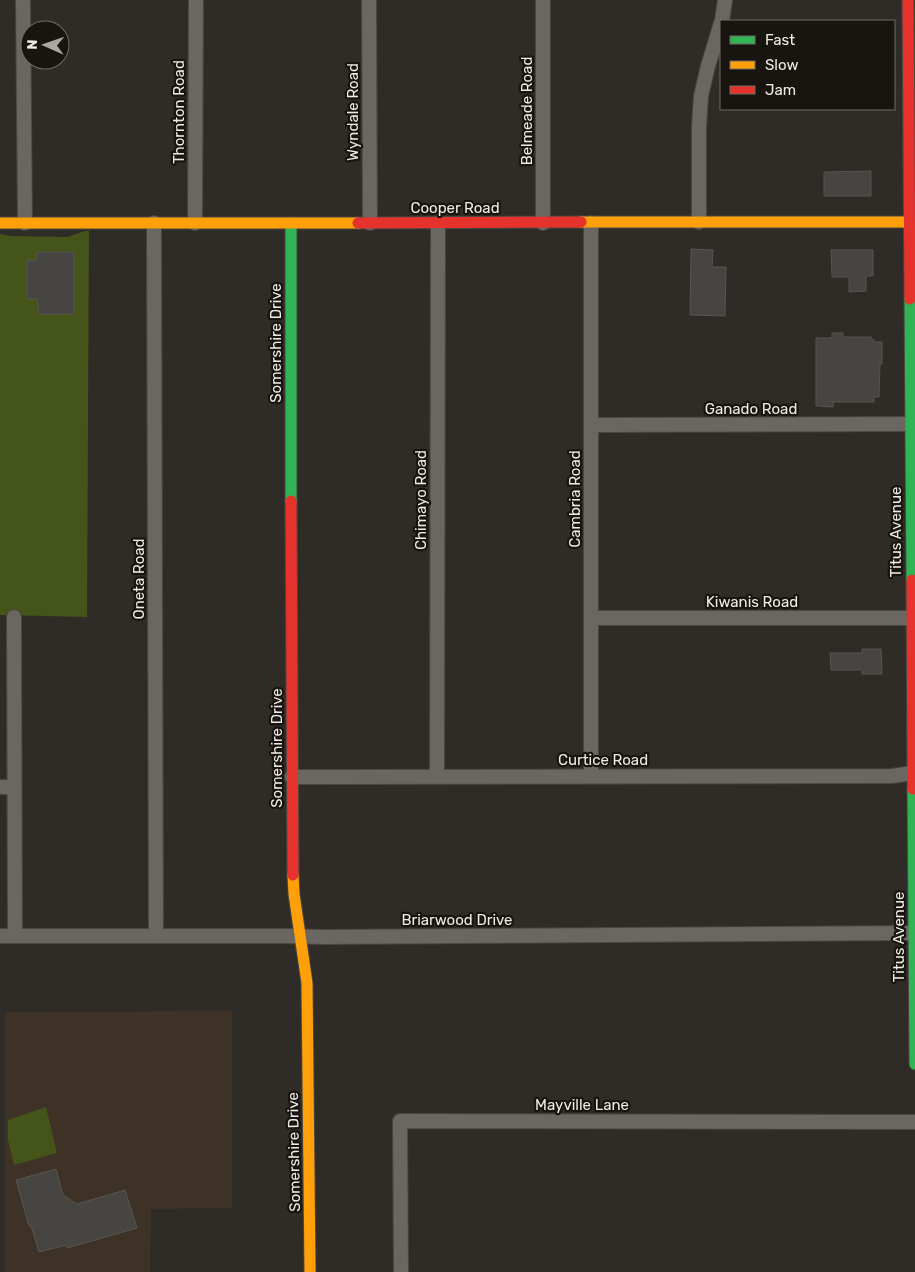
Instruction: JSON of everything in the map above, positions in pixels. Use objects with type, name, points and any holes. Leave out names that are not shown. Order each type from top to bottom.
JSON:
[{"type":"street","points":[[23,0],[25,223]]},
{"type":"street","name":"Thornton Road","points":[[195,223],[196,0]]},
{"type":"street","name":"Wyndale Road","points":[[369,0],[370,223]]},
{"type":"street","name":"Belmeade Road","points":[[543,0],[544,223]]},
{"type":"street","points":[[721,20],[725,0]]},
{"type":"street","name":"Titus Avenue","points":[[908,0],[912,130],[913,387],[911,424],[915,1064]]},
{"type":"street","points":[[699,222],[699,126],[701,96],[720,25]]},
{"type":"street","name":"Cooper Road","points":[[0,223],[912,222]]},
{"type":"street","name":"Oneta Road","points":[[154,223],[156,935]]},
{"type":"street","name":"Somershire Drive","points":[[291,223],[292,861],[294,894],[307,982],[310,1272]]},
{"type":"street","name":"Chimayo Road","points":[[437,776],[438,223]]},
{"type":"street","name":"Cambria Road","points":[[591,223],[591,776]]},
{"type":"street","name":"Ganado Road","points":[[592,425],[911,424]]},
{"type":"street","points":[[14,616],[15,936]]},
{"type":"street","name":"Kiwanis Road","points":[[592,618],[912,618]]},
{"type":"street","name":"Curtice Road","points":[[292,777],[892,776],[913,773]]},
{"type":"street","points":[[0,787],[14,787]]},
{"type":"street","name":"Briarwood Drive","points":[[0,936],[914,933]]},
{"type":"street","name":"Mayville Lane","points":[[401,1272],[400,1121],[915,1122]]},
{"type":"shaded area","points":[[232,1011],[232,1208],[151,1209],[150,1272],[5,1272],[5,1012]]},
{"type":"green space","points":[[89,231],[87,617],[0,615],[0,234],[11,236],[67,237]]},
{"type":"green space","points":[[46,1107],[57,1153],[14,1165],[8,1140],[8,1120]]},
{"type":"building","points":[[871,171],[871,196],[824,196],[824,172]]},
{"type":"building","points":[[691,249],[713,250],[712,267],[726,267],[725,316],[690,315]]},
{"type":"building","points":[[831,250],[873,250],[873,276],[866,276],[866,291],[849,292],[849,277],[832,277]]},
{"type":"building","points":[[37,252],[74,252],[74,314],[39,314],[37,299],[27,299],[27,260],[37,260]]},
{"type":"building","points":[[832,333],[843,333],[843,337],[871,337],[875,342],[882,342],[879,397],[874,397],[874,402],[833,402],[833,407],[816,406],[816,338],[832,338]]},
{"type":"building","points":[[862,649],[881,649],[882,674],[862,674],[862,670],[831,670],[830,653],[862,653]]},
{"type":"building","points":[[56,1169],[63,1195],[77,1204],[125,1190],[137,1228],[67,1248],[66,1245],[39,1252],[31,1226],[29,1226],[16,1180]]},
{"type":"traffic: fast","points":[[291,223],[291,501]]},
{"type":"traffic: fast","points":[[910,299],[912,580]]},
{"type":"traffic: fast","points":[[913,789],[915,1064]]},
{"type":"traffic: slow","points":[[581,222],[909,222]]},
{"type":"traffic: slow","points":[[0,223],[358,223]]},
{"type":"traffic: slow","points":[[293,875],[307,983],[310,1272]]},
{"type":"traffic: jam","points":[[908,0],[910,299]]},
{"type":"traffic: jam","points":[[358,223],[581,222]]},
{"type":"traffic: jam","points":[[291,501],[293,875]]},
{"type":"traffic: jam","points":[[912,580],[913,789]]}]
